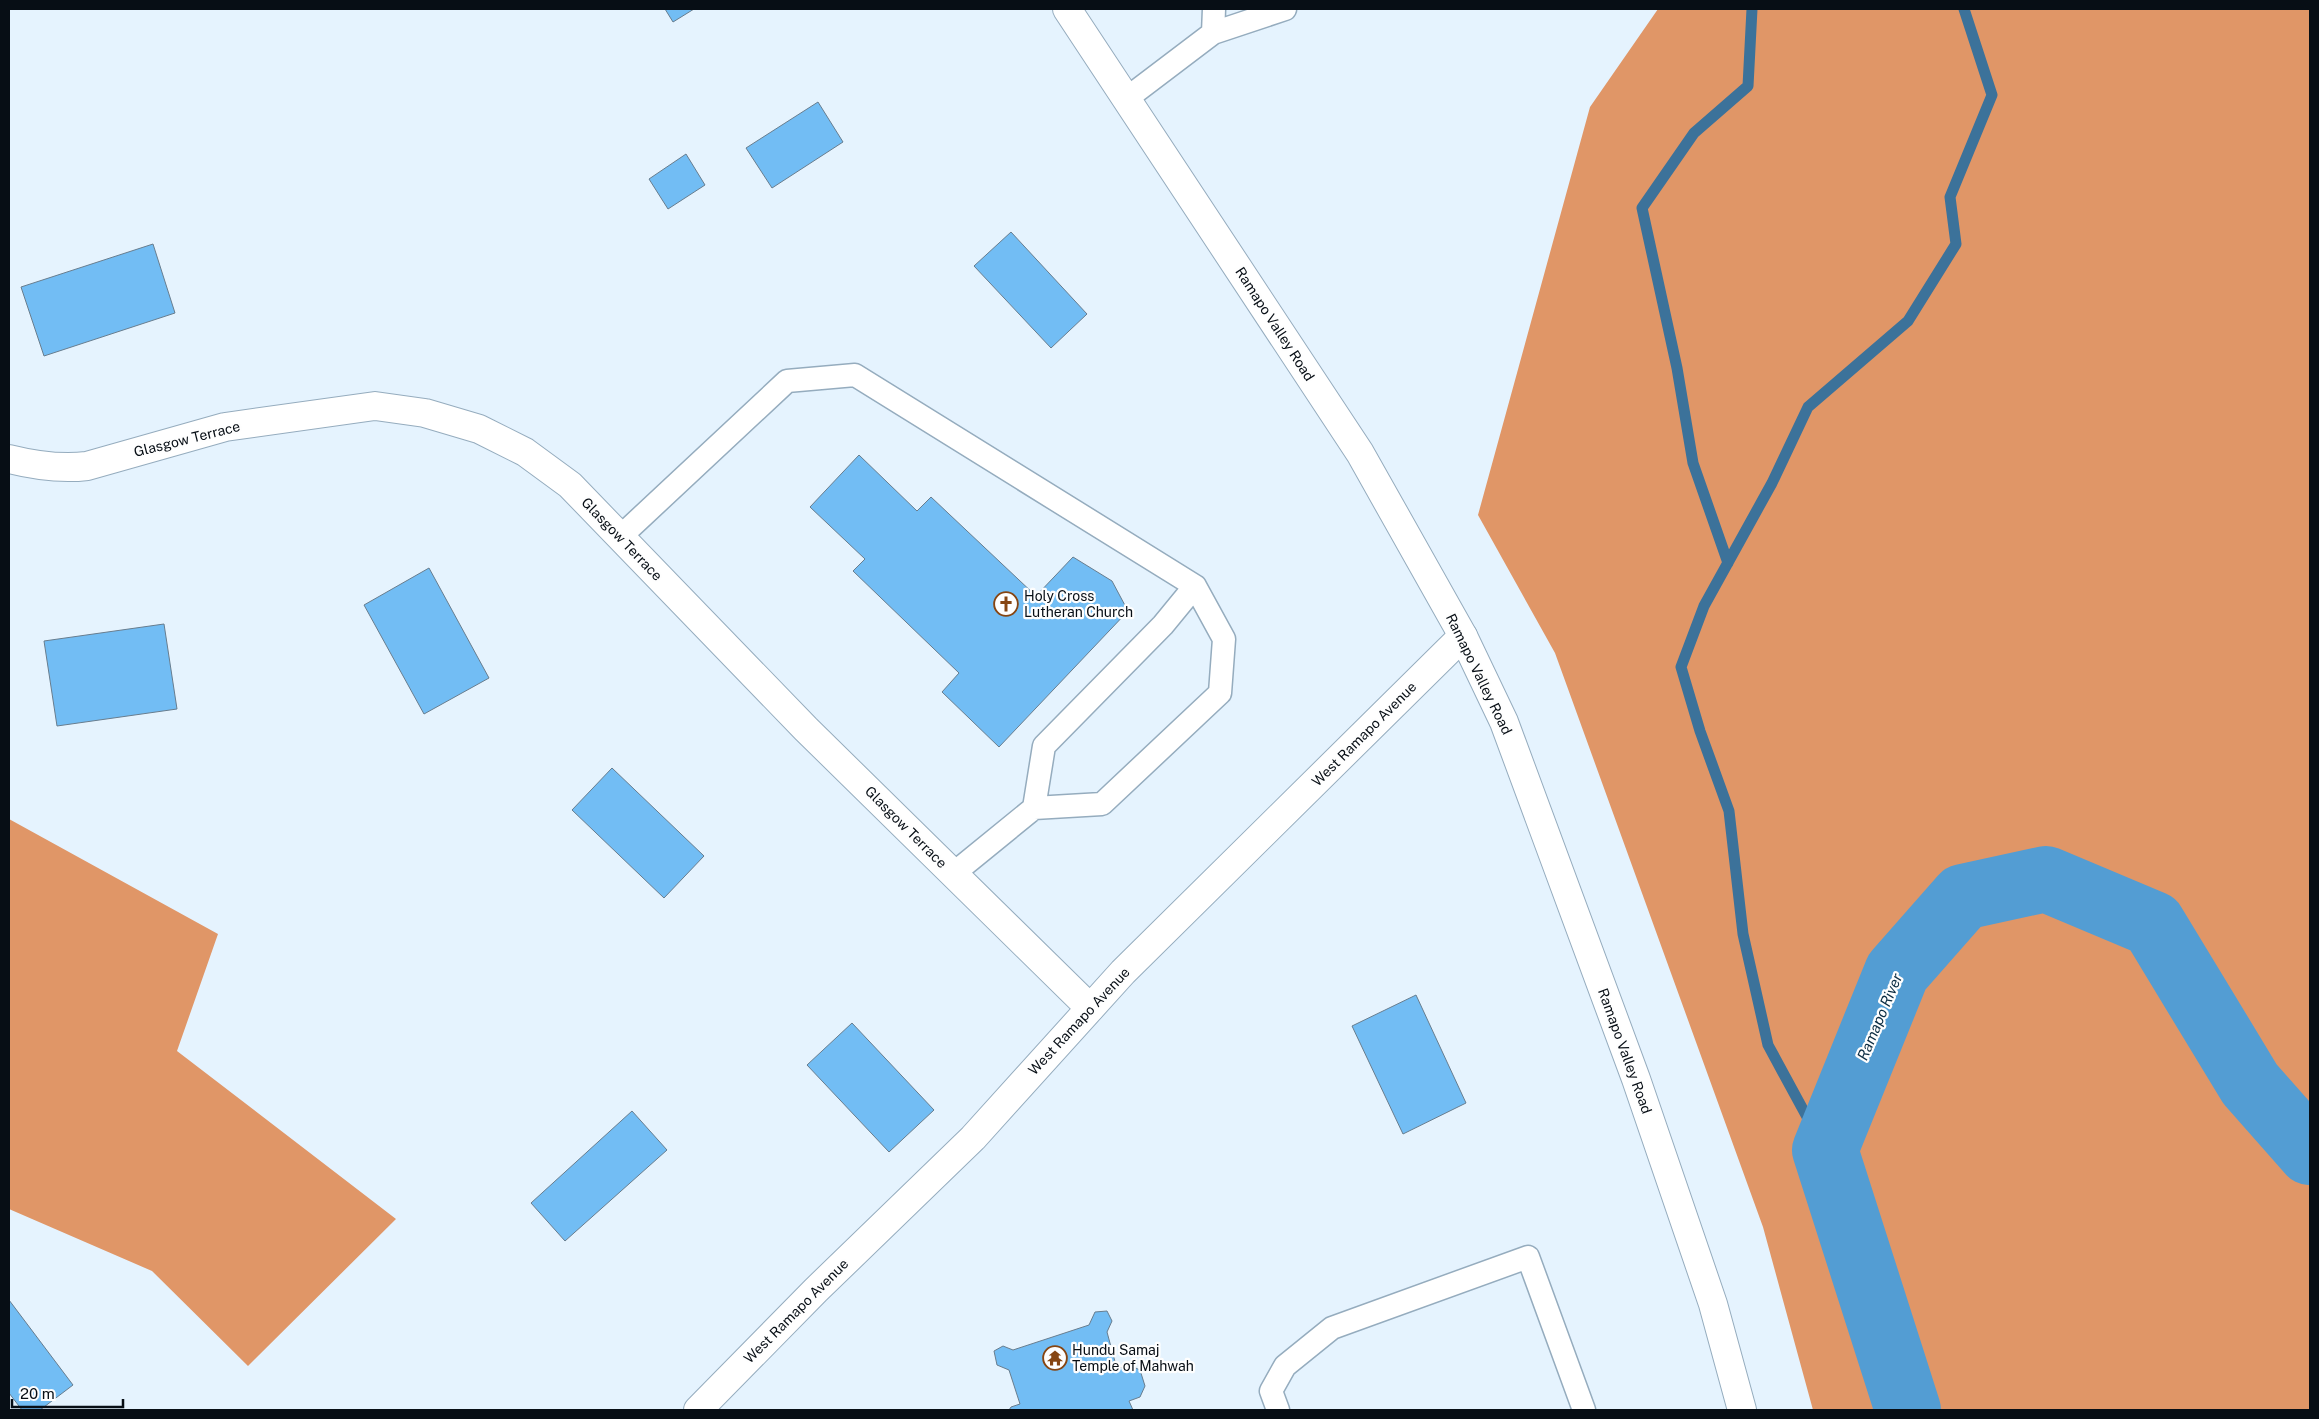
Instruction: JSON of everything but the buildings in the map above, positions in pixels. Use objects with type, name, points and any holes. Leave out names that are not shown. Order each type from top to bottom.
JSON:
[{"type":"street","name":"Ramapo Valley Road","points":[[1067,9],[1360,454],[1463,636],[1504,722],[1636,1080],[1713,1304],[1742,1410]]},
{"type":"street","name":"Glasgow Terrace","points":[[9,459],[24,463],[76,467],[87,466],[225,427],[375,406],[425,413],[479,429],[524,452],[570,485],[806,729],[1090,1008]]},
{"type":"street","name":"West Ramapo Avenue","points":[[698,1410],[816,1290],[973,1138],[1123,972],[1463,636]]},
{"type":"lane","points":[[1213,33],[1214,9]]},
{"type":"lane","points":[[1126,99],[1213,33],[1285,9]]},
{"type":"lane","points":[[620,537],[787,382],[855,375],[1195,586],[1224,638],[1220,693],[1102,804],[1034,808],[953,874]]},
{"type":"lane","points":[[1034,808],[1044,746],[1163,625],[1195,586]]},
{"type":"lane","points":[[1278,1410],[1271,1391],[1285,1366],[1332,1328],[1528,1257],[1584,1410]]},
{"type":"shaded area","points":[[1658,9],[2310,9],[2310,1410],[1813,1410],[1763,1227],[1555,653],[1478,515],[1590,107]]},
{"type":"shaded area","points":[[9,819],[218,934],[177,1051],[396,1219],[248,1366],[152,1271],[9,1209]]},
{"type":"waterway","points":[[1728,563],[1693,463],[1677,368],[1642,208],[1694,133],[1748,86],[1752,9]]},
{"type":"waterway","points":[[1825,1150],[1768,1045],[1743,934],[1729,811],[1700,731],[1681,667],[1704,606],[1772,483],[1808,407],[1908,321],[1956,244],[1950,197],[1992,95],[1964,9]]},
{"type":"waterway","name":"Ramapo River","points":[[1908,1410],[1825,1150],[1897,972],[1963,897],[2046,879],[2153,924],[2250,1084],[2310,1152]]},
{"type":"place","name":"Holy Cross Lutheran Church","points":[[1006,604]]},
{"type":"place","name":"Hundu Samaj Temple of Mahwah","points":[[1055,1358]]}]
